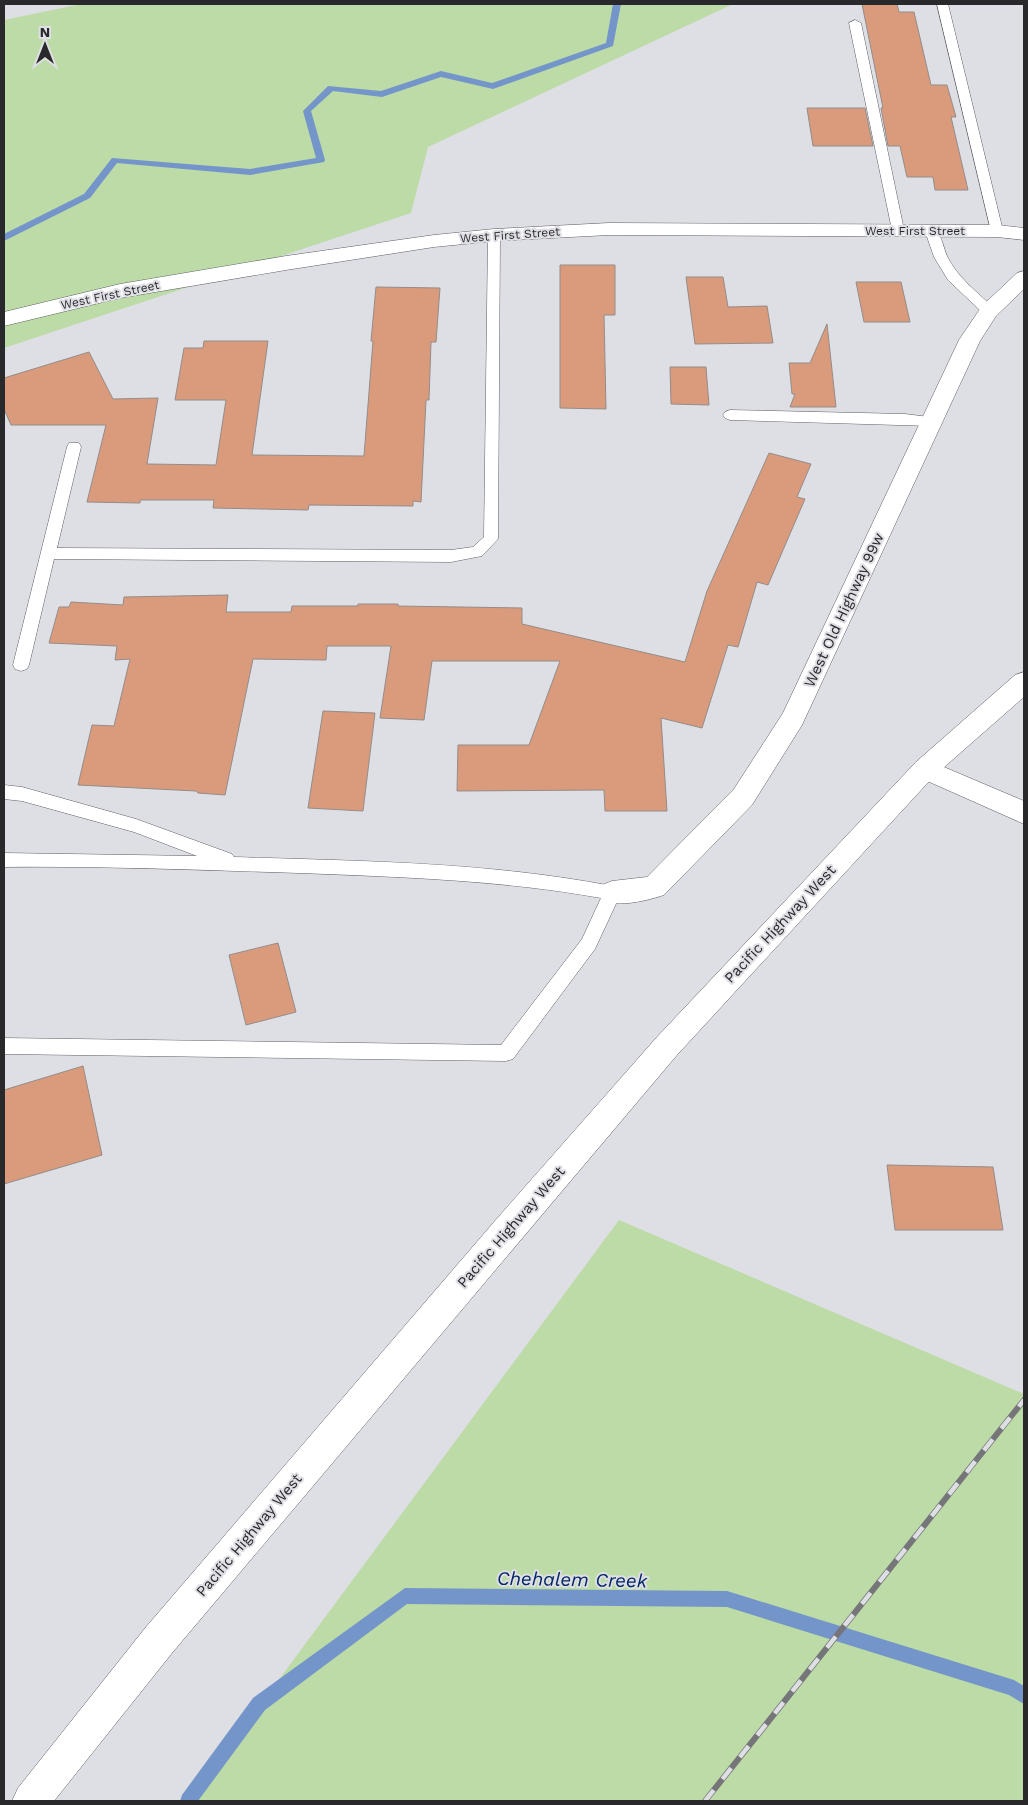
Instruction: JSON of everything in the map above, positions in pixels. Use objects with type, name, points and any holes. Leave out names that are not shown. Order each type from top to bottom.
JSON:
[{"type":"street","name":"West First Street","points":[[4,318],[120,292],[276,264],[434,241],[494,235],[609,229],[997,231],[1024,234]]},
{"type":"street","name":"West Old Highway 99w","points":[[612,893],[654,886],[744,797],[793,718],[970,340],[989,311],[1024,278]]},
{"type":"street","name":"Pacific Highway West","points":[[31,1801],[159,1640],[505,1233],[667,1046],[925,769],[1024,682]]},
{"type":"street","points":[[925,769],[1024,813]]},
{"type":"lane","points":[[942,4],[997,231]]},
{"type":"lane","points":[[855,23],[898,230]]},
{"type":"lane","points":[[931,231],[941,257],[953,277],[989,311]]},
{"type":"lane","points":[[48,553],[451,556],[477,552],[491,540],[494,235]]},
{"type":"lane","points":[[730,415],[932,421]]},
{"type":"lane","points":[[21,665],[74,447]]},
{"type":"lane","points":[[4,792],[22,794],[136,826],[242,864]]},
{"type":"lane","points":[[4,860],[67,859],[396,870],[563,882],[612,893],[589,944],[506,1053],[4,1046]]},
{"type":"green space","points":[[81,4],[733,4],[428,147],[411,213],[4,348],[4,20]]},
{"type":"green space","points":[[619,1220],[1024,1394],[1024,1801],[189,1801]]},
{"type":"building","points":[[862,4],[897,4],[899,12],[914,12],[931,85],[947,85],[956,117],[951,117],[968,190],[935,190],[933,177],[907,177],[900,146],[888,146],[881,108],[883,108]]},
{"type":"building","points":[[807,108],[865,108],[873,146],[813,146]]},
{"type":"building","points":[[560,265],[615,265],[615,315],[604,315],[606,409],[560,408]]},
{"type":"building","points":[[686,277],[723,277],[728,307],[767,306],[773,343],[695,344]]},
{"type":"building","points":[[856,282],[901,282],[910,322],[864,322]]},
{"type":"building","points":[[376,287],[440,288],[436,342],[431,342],[429,400],[426,400],[421,502],[413,501],[413,506],[309,505],[308,510],[213,508],[214,500],[140,500],[140,503],[87,502],[106,425],[11,425],[4,409],[4,378],[89,352],[113,399],[158,398],[147,464],[216,465],[226,400],[175,400],[184,348],[203,348],[204,341],[268,341],[252,455],[364,456]]},
{"type":"building","points":[[827,324],[836,407],[790,407],[795,394],[792,394],[789,363],[810,363]]},
{"type":"building","points":[[670,367],[706,367],[709,405],[671,404]]},
{"type":"building","points":[[769,453],[811,464],[797,497],[805,499],[768,585],[757,582],[738,647],[728,645],[702,728],[661,718],[667,811],[605,811],[604,790],[457,791],[458,745],[529,745],[560,661],[432,661],[424,720],[380,718],[391,646],[327,646],[326,660],[253,659],[225,795],[198,793],[196,791],[78,785],[92,725],[114,726],[130,659],[115,660],[117,646],[49,643],[59,607],[69,607],[71,602],[123,605],[124,597],[228,595],[226,612],[291,612],[292,606],[358,606],[358,604],[522,608],[522,624],[685,662],[707,591]]},
{"type":"building","points":[[323,711],[375,713],[363,811],[308,808]]},
{"type":"building","points":[[278,943],[296,1012],[246,1025],[229,955]]},
{"type":"building","points":[[83,1066],[102,1155],[4,1184],[4,1090]]},
{"type":"building","points":[[887,1165],[993,1167],[1003,1230],[895,1230]]},
{"type":"waterway","points":[[4,238],[87,196],[115,160],[250,172],[321,160],[307,111],[331,88],[382,94],[441,74],[493,86],[610,44],[617,4]]},
{"type":"waterway","name":"Chehalem Creek","points":[[188,1801],[259,1704],[405,1596],[727,1599],[1014,1688],[1024,1696]]},
{"type":"railway","points":[[705,1801],[1024,1400]]}]
